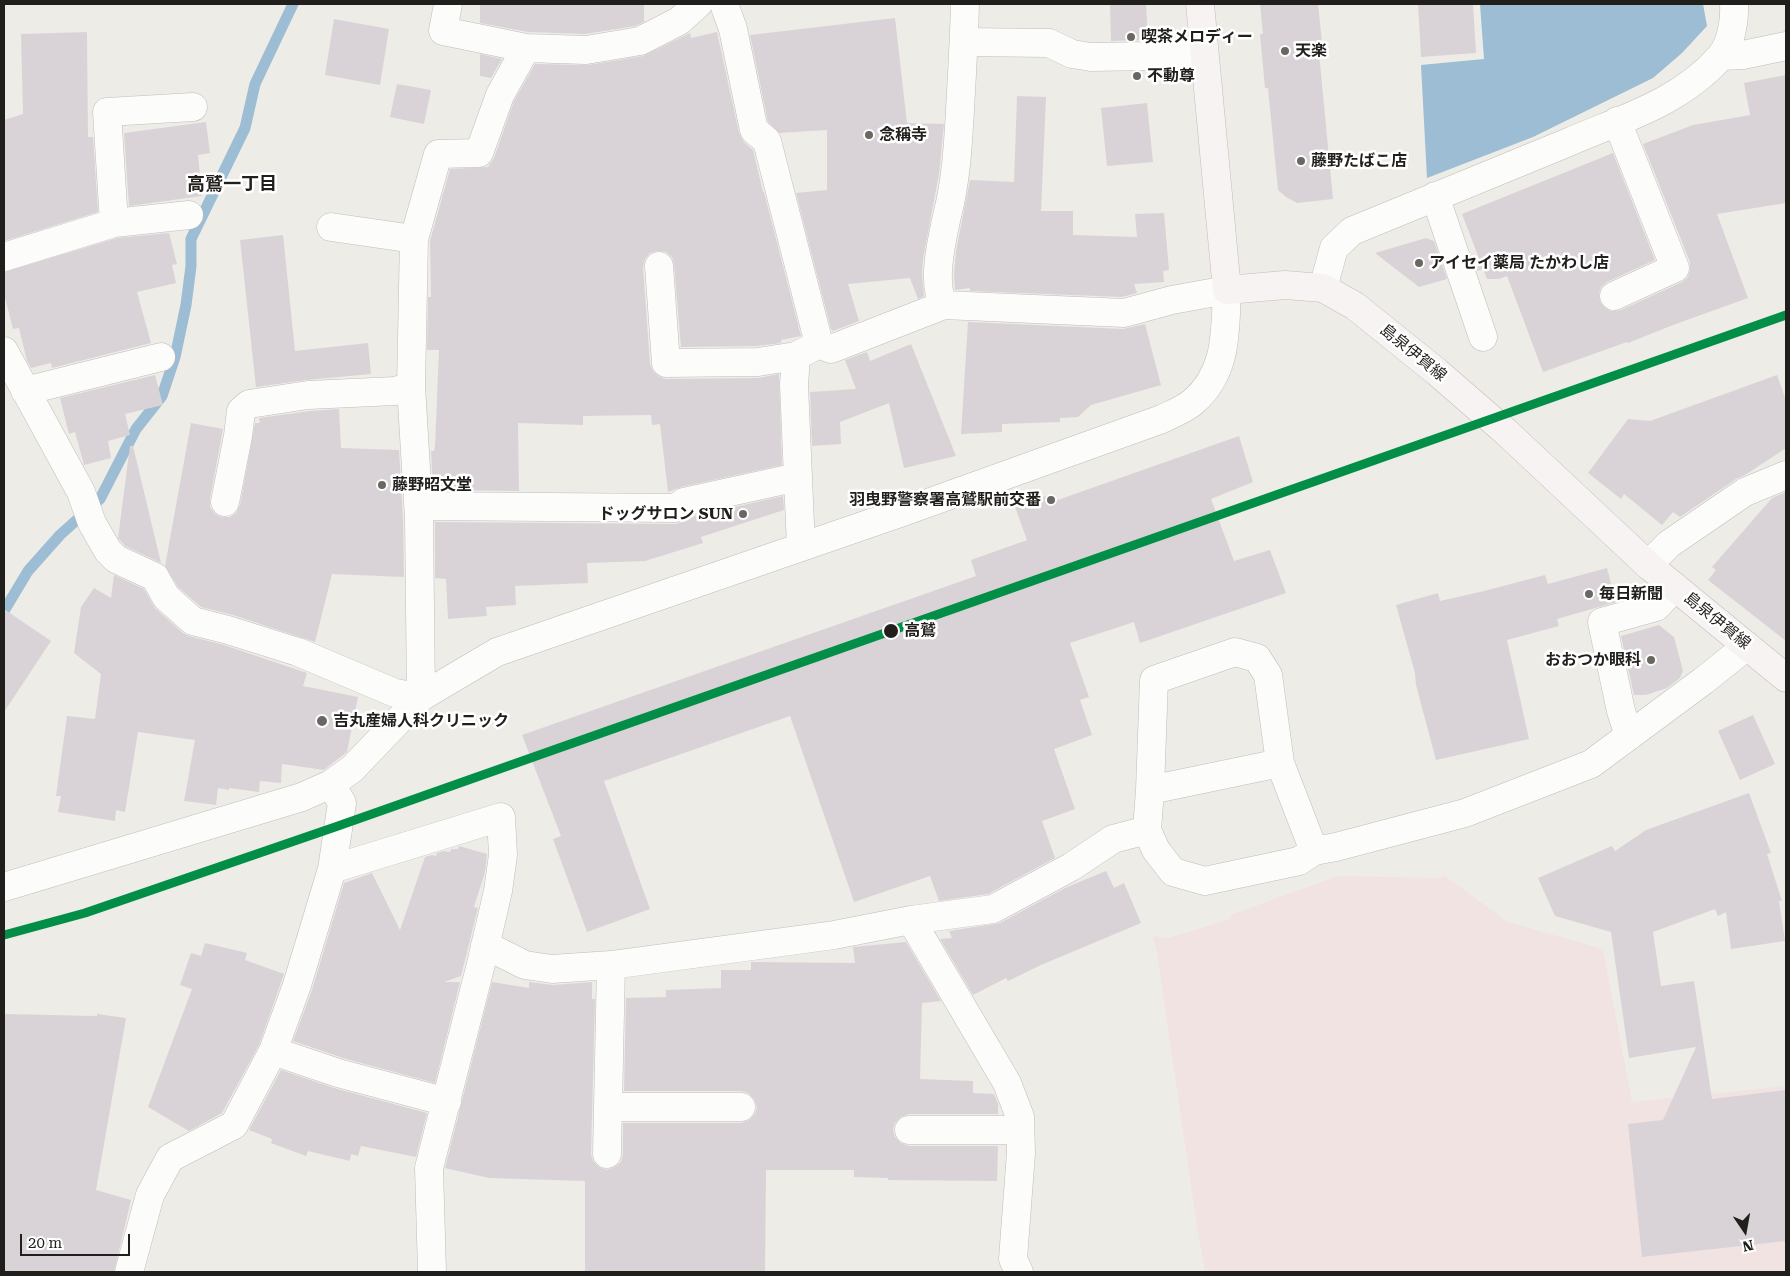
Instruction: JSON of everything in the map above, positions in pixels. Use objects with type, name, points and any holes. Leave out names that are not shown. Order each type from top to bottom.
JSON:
[{"type":"main road","points":[[1200,4],[1227,290]]},
{"type":"main road","name":"島泉伊賀線","points":[[1227,290],[1285,285],[1323,288],[1355,306],[1444,378],[1506,432],[1648,565],[1786,678]]},
{"type":"street","points":[[448,4],[443,31],[526,48],[586,50],[640,41],[679,21],[698,4]]},
{"type":"street","points":[[724,4],[733,29],[754,130],[767,141],[807,350],[794,386],[801,546]]},
{"type":"street","points":[[944,305],[941,300],[938,273],[942,238],[953,194],[956,165],[965,4]]},
{"type":"street","points":[[1323,288],[1334,248],[1352,231],[1664,102],[1701,75],[1721,56],[1732,32],[1736,4]]},
{"type":"street","points":[[964,42],[1050,43],[1072,54],[1091,57],[1151,56],[1203,50]]},
{"type":"street","points":[[1721,56],[1744,55],[1786,46]]},
{"type":"street","points":[[421,697],[419,506],[411,386],[414,240],[438,154],[479,153],[500,95],[526,48]]},
{"type":"street","points":[[114,223],[107,112],[192,106]]},
{"type":"street","points":[[1614,296],[1675,268],[1618,121]]},
{"type":"street","points":[[1434,196],[1483,337]]},
{"type":"street","points":[[4,257],[114,223],[189,215]]},
{"type":"street","points":[[330,227],[414,240]]},
{"type":"street","points":[[4,888],[302,797],[331,784],[352,768],[421,697],[496,652],[1162,419],[1192,404],[1210,386],[1224,350],[1227,290],[1172,300],[1124,313],[944,305],[830,349],[807,350],[758,362],[666,363],[659,266]]},
{"type":"street","points":[[4,351],[81,492],[92,524],[108,551],[116,559],[155,577],[166,598],[193,621],[298,652],[395,693],[421,697]]},
{"type":"street","points":[[25,391],[161,357]]},
{"type":"street","points":[[225,502],[241,411],[249,404],[308,395],[395,391],[411,386]]},
{"type":"street","points":[[1648,565],[1669,544],[1745,492],[1786,475]]},
{"type":"street","points":[[419,506],[676,508],[684,502],[798,477]]},
{"type":"street","points":[[1629,736],[1621,711],[1602,622],[1656,607],[1675,587]]},
{"type":"street","points":[[1314,850],[1280,763],[1268,675],[1257,658],[1235,652],[1154,680],[1147,830],[1156,850],[1173,872],[1205,881],[1299,861],[1314,850],[1465,813],[1591,764],[1747,646]]},
{"type":"street","points":[[1150,790],[1280,763]]},
{"type":"street","points":[[129,1272],[150,1195],[170,1158],[234,1125],[273,1051],[297,985],[332,869],[342,803],[331,784]]},
{"type":"street","points":[[332,869],[501,817],[503,855],[498,891],[447,1102],[429,1168],[432,1272]]},
{"type":"street","points":[[485,945],[525,965],[552,969],[611,965],[834,935],[910,920],[993,909],[1071,867],[1114,839],[1147,830]]},
{"type":"street","points":[[910,920],[1007,1083],[1020,1117],[1021,1153],[1012,1259],[1020,1272]]},
{"type":"street","points":[[607,1154],[611,965]]},
{"type":"street","points":[[273,1051],[338,1073],[447,1102]]},
{"type":"street","points":[[608,1107],[741,1107]]},
{"type":"street","points":[[909,1130],[1020,1130]]},
{"type":"shaded area","points":[[1338,876],[1438,878],[1445,876],[1508,922],[1603,949],[1632,1102],[1786,1086],[1786,1272],[1205,1272],[1153,936],[1168,938],[1231,919],[1230,915]]},
{"type":"water","points":[[1480,4],[1703,4],[1707,26],[1682,53],[1653,78],[1533,137],[1427,178],[1421,65],[1484,59]]},
{"type":"building","points":[[480,4],[644,4],[644,22],[635,26],[585,34],[528,32],[480,23]]},
{"type":"building","points":[[1110,4],[1146,4],[1148,40],[1111,41]]},
{"type":"building","points":[[1260,4],[1318,4],[1323,52],[1319,53],[1333,199],[1297,203],[1278,190],[1268,88],[1265,88],[1260,34],[1263,34]]},
{"type":"building","points":[[1418,4],[1473,4],[1476,53],[1421,57]]},
{"type":"building","points":[[895,18],[907,123],[944,124],[939,174],[923,259],[924,296],[918,299],[910,278],[848,284],[859,321],[833,331],[796,193],[827,190],[827,130],[779,133],[768,122],[750,35]]},
{"type":"building","points":[[334,19],[389,29],[380,85],[325,75]]},
{"type":"building","points":[[87,32],[88,137],[93,137],[98,212],[4,241],[4,120],[23,114],[21,34]]},
{"type":"building","points":[[717,32],[739,133],[744,142],[753,150],[801,336],[781,340],[781,343],[757,346],[681,347],[674,264],[672,257],[666,252],[657,251],[650,253],[645,259],[643,267],[650,364],[658,376],[666,379],[758,378],[779,374],[782,465],[681,487],[668,492],[660,424],[652,425],[651,415],[583,416],[583,425],[518,423],[519,491],[433,490],[431,451],[434,451],[435,446],[439,350],[427,350],[428,297],[431,297],[430,241],[450,169],[488,167],[494,158],[514,101],[535,64],[588,65],[643,56],[690,33],[691,38]]},
{"type":"building","points":[[480,54],[502,59],[491,78],[480,76]]},
{"type":"building","points":[[1786,75],[1786,203],[1717,214],[1748,298],[1628,343],[1543,372],[1507,276],[1499,279],[1487,279],[1483,269],[1477,271],[1472,258],[1480,261],[1462,214],[1613,153],[1655,260],[1607,282],[1601,287],[1599,294],[1600,302],[1605,308],[1612,311],[1621,310],[1682,282],[1688,277],[1690,270],[1690,262],[1643,144],[1693,125],[1750,115],[1744,83]]},
{"type":"building","points":[[397,84],[431,90],[424,124],[390,117]]},
{"type":"building","points":[[1017,96],[1046,97],[1041,211],[1073,211],[1073,235],[1137,237],[1135,214],[1164,213],[1169,270],[1163,271],[1164,282],[1134,284],[1137,293],[1122,297],[970,291],[970,288],[955,290],[956,251],[970,180],[1014,182]]},
{"type":"building","points":[[1147,103],[1153,162],[1107,166],[1101,108]]},
{"type":"building","points":[[206,122],[210,153],[198,155],[202,196],[129,206],[124,133]]},
{"type":"building","points":[[169,233],[177,264],[172,265],[176,283],[137,292],[151,343],[52,368],[51,363],[31,368],[27,361],[19,328],[13,329],[4,294],[4,272],[117,238]]},
{"type":"building","points":[[283,235],[295,351],[368,343],[371,374],[256,387],[240,240]]},
{"type":"building","points":[[1426,238],[1434,241],[1447,279],[1419,287],[1375,253]]},
{"type":"building","points":[[968,322],[1123,329],[1145,324],[1161,385],[1091,405],[1078,417],[1060,418],[1060,422],[1002,424],[1002,432],[961,434]]},
{"type":"building","points":[[911,344],[956,456],[904,468],[889,403],[840,422],[841,444],[812,446],[810,392],[856,389],[845,360],[867,352],[870,361]]},
{"type":"building","points":[[155,375],[163,405],[125,414],[130,435],[108,441],[111,458],[84,465],[75,432],[69,434],[60,398]]},
{"type":"building","points":[[1777,375],[1786,400],[1786,448],[1680,517],[1673,512],[1662,525],[1624,494],[1621,499],[1588,473],[1628,419],[1650,421]]},
{"type":"building","points":[[339,409],[341,448],[399,450],[404,577],[332,574],[315,642],[233,615],[201,607],[178,587],[165,566],[191,423],[223,429],[210,507],[215,514],[222,517],[230,517],[236,513],[240,505],[255,423],[260,423],[259,418]]},
{"type":"building","points":[[1239,436],[1253,482],[1211,499],[1234,561],[1270,550],[1286,593],[1140,643],[1134,622],[1070,643],[1089,697],[1080,700],[1092,735],[1054,749],[1075,809],[1042,821],[1055,858],[988,894],[939,901],[930,876],[854,902],[790,716],[604,781],[650,909],[587,932],[553,839],[561,836],[522,735],[976,576],[971,560],[1027,540],[1015,507],[1052,494],[1055,501]]},
{"type":"building","points":[[130,446],[133,446],[161,563],[125,546],[118,538]]},
{"type":"building","points":[[1786,492],[1786,641],[1708,580],[1716,570],[1712,567],[1772,498]]},
{"type":"building","points":[[783,496],[784,510],[701,537],[703,543],[645,561],[587,563],[588,583],[515,586],[516,605],[486,607],[487,616],[448,619],[446,579],[435,578],[435,522],[676,524],[691,517]]},
{"type":"building","points":[[1607,568],[1616,602],[1557,619],[1559,626],[1507,640],[1529,739],[1436,760],[1396,605],[1438,593],[1440,601],[1545,575],[1548,584]]},
{"type":"building","points":[[114,575],[144,589],[155,608],[189,636],[224,645],[307,673],[303,686],[358,697],[347,752],[324,770],[282,764],[281,783],[260,781],[259,792],[218,788],[216,805],[184,801],[195,740],[138,732],[125,812],[116,810],[115,821],[58,812],[61,796],[56,796],[67,716],[95,719],[101,674],[74,653],[81,607],[94,588],[111,598]]},
{"type":"building","points":[[4,609],[51,641],[4,712]]},
{"type":"building","name":"おおつか眼科","points":[[1659,625],[1674,637],[1683,671],[1680,678],[1667,688],[1646,695],[1634,695],[1621,636]]},
{"type":"building","points":[[1753,715],[1775,764],[1740,780],[1718,731]]},
{"type":"building","points":[[1749,793],[1771,853],[1767,854],[1782,901],[1779,901],[1785,941],[1731,949],[1726,912],[1718,916],[1715,909],[1653,932],[1661,986],[1694,981],[1712,1099],[1786,1090],[1786,1241],[1642,1257],[1628,1124],[1663,1120],[1696,1047],[1629,1058],[1611,932],[1555,916],[1538,878],[1612,846],[1615,851],[1646,830]]},
{"type":"building","points":[[459,846],[487,854],[485,872],[474,907],[478,908],[461,976],[444,982],[460,982],[435,1083],[343,1058],[293,1041],[312,990],[344,883],[372,873],[400,930],[425,857],[436,856],[437,853],[444,851],[450,852],[451,849],[458,849]]},
{"type":"building","points":[[1106,871],[1114,888],[1124,883],[1141,923],[1008,981],[1006,978],[973,995],[940,939],[952,938],[949,931],[1000,923],[1065,888]]},
{"type":"building","points":[[906,942],[941,1001],[922,1003],[920,1079],[973,1081],[973,1093],[994,1094],[998,1104],[998,1114],[909,1114],[901,1117],[895,1123],[893,1130],[895,1137],[901,1143],[909,1146],[998,1146],[997,1181],[888,1180],[888,1178],[854,1177],[854,1170],[766,1170],[765,1272],[585,1272],[585,1181],[489,1178],[445,1168],[492,982],[529,988],[529,982],[553,985],[592,982],[592,999],[595,999],[591,1154],[593,1161],[599,1167],[607,1170],[621,1162],[623,1154],[623,1123],[741,1123],[749,1120],[755,1114],[757,1107],[754,1099],[748,1093],[741,1091],[624,1091],[626,998],[666,997],[666,990],[721,988],[721,970],[751,970],[751,962],[855,963],[853,947]]},
{"type":"building","points":[[205,943],[247,953],[245,960],[284,974],[259,1045],[222,1113],[189,1131],[148,1107],[192,989],[180,985],[191,953],[201,956]]},
{"type":"building","points":[[4,1014],[97,1016],[97,1014],[126,1018],[96,1190],[131,1200],[114,1272],[4,1272]]},
{"type":"building","points":[[281,1070],[334,1088],[427,1113],[416,1157],[361,1146],[358,1156],[351,1154],[350,1161],[308,1151],[306,1156],[271,1143],[272,1139],[249,1130]]},
{"type":"waterway","points":[[4,611],[28,571],[60,535],[100,499],[136,429],[162,396],[175,357],[186,305],[191,266],[191,239],[245,128],[255,84],[293,4]]},
{"type":"transit line","points":[[4,935],[85,913],[338,826],[1786,315]]},
{"type":"place","name":"喫茶メロディー","points":[[1131,37]]},
{"type":"place","name":"天楽","points":[[1285,51]]},
{"type":"place","name":"不動尊","points":[[1137,76]]},
{"type":"place","name":"念稱寺","points":[[869,135]]},
{"type":"place","name":"藤野たばこ店","points":[[1301,161]]},
{"type":"place","name":"アイセイ薬局 たかわし店","points":[[1419,263]]},
{"type":"place","name":"藤野昭文堂","points":[[382,485]]},
{"type":"place","name":"羽曳野警察署高鷲駅前交番","points":[[1051,500]]},
{"type":"place","name":"ドッグサロン SUN","points":[[743,514]]},
{"type":"place","name":"毎日新聞","points":[[1589,594]]},
{"type":"place","name":"高鷲","points":[[891,631]]},
{"type":"place","name":"おおつか眼科","points":[[1651,660]]},
{"type":"place","name":"吉丸産婦人科クリニック","points":[[322,721]]},
{"type":"district","name":"高鷲一丁目","points":[[232,185]]}]
